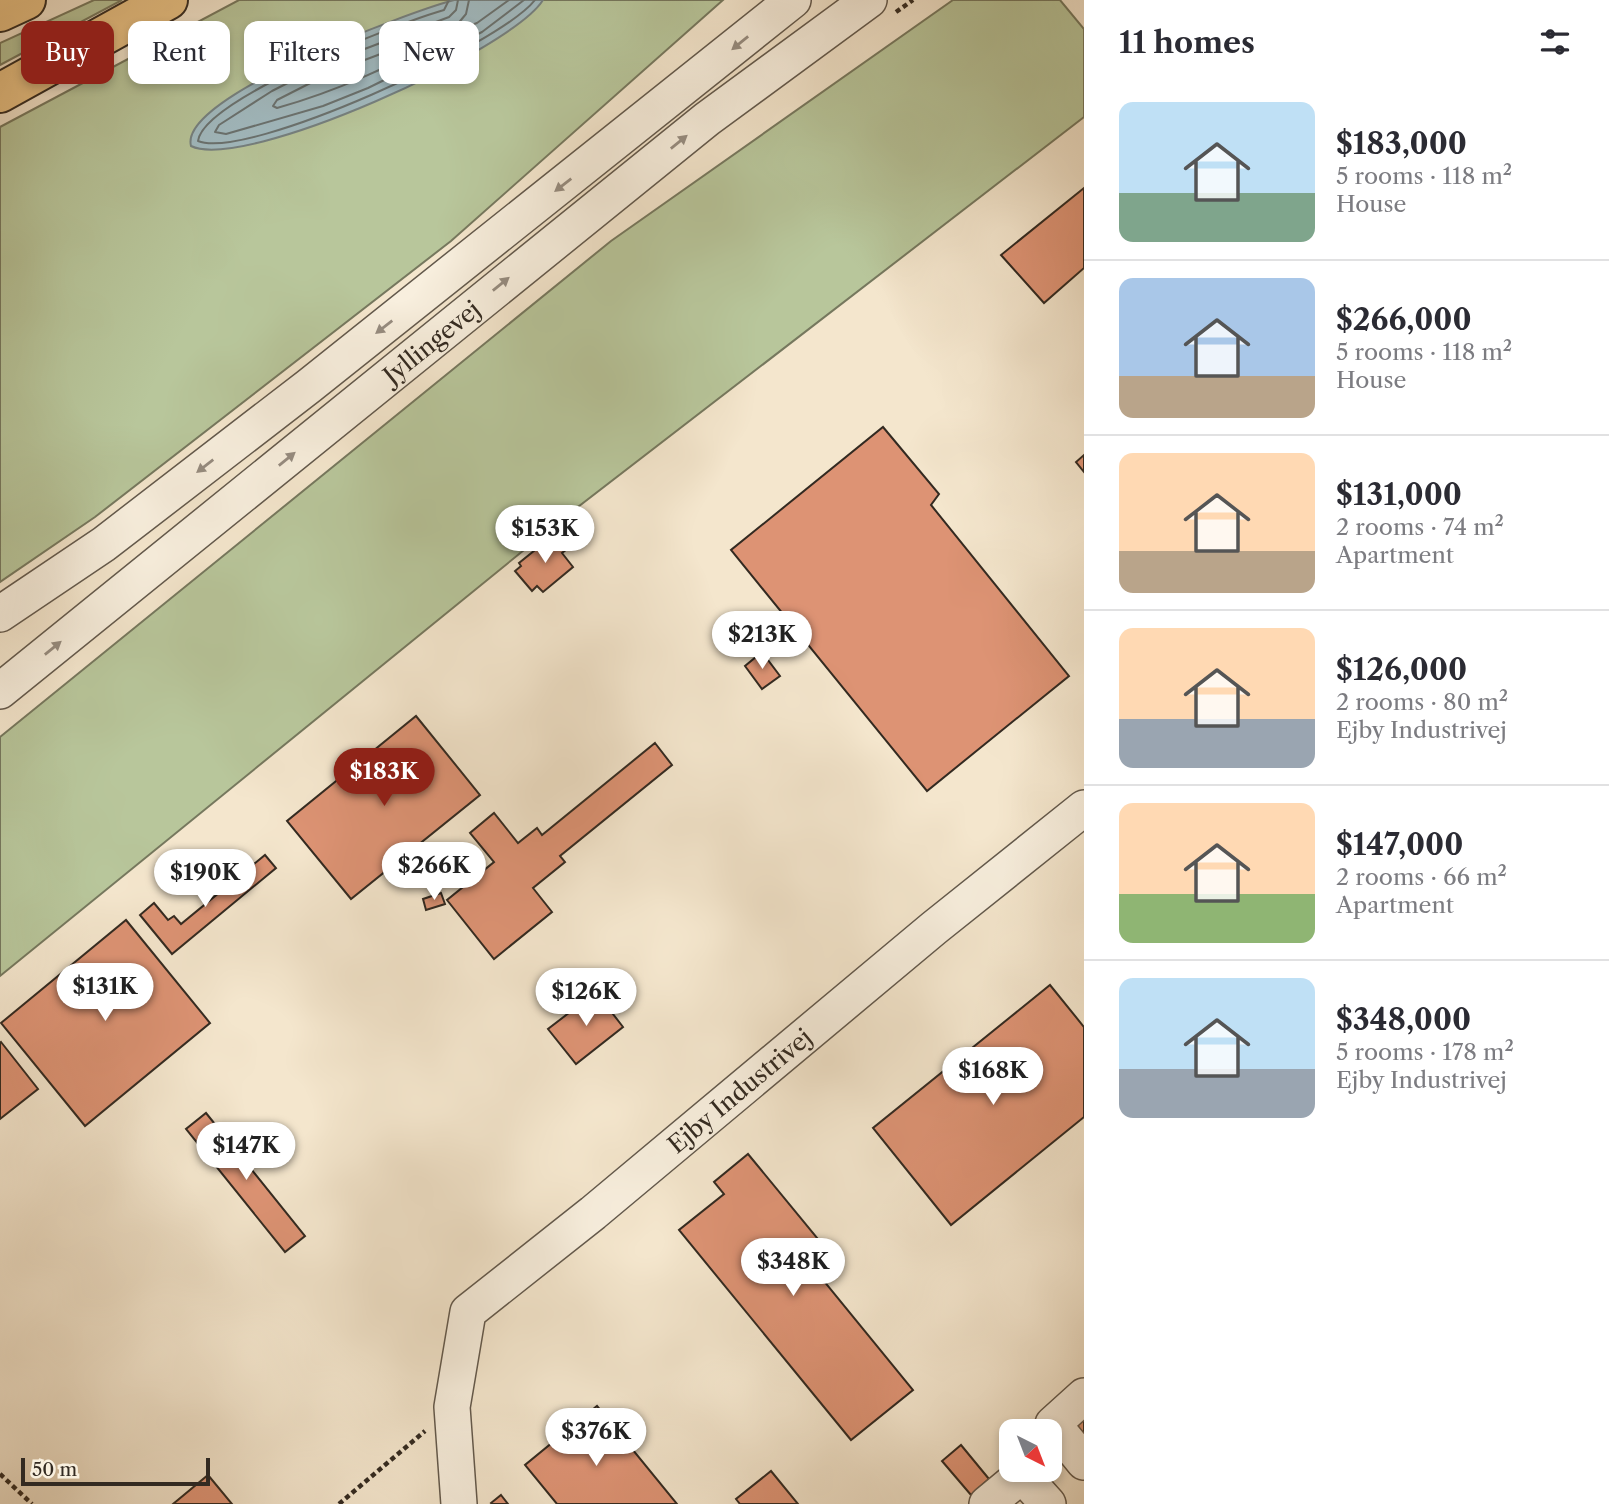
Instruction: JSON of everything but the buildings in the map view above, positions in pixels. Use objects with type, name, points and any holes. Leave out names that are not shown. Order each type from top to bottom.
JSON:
[{"type":"highway","points":[[0,12],[26,0]]},
{"type":"highway","points":[[0,93],[168,0]]},
{"type":"street","name":"Jyllingevej","points":[[0,614],[104,544],[298,395],[793,0]]},
{"type":"street","points":[[723,107],[799,27],[833,0]]},
{"type":"street","name":"Jyllingevej","points":[[0,691],[723,107],[869,0]]},
{"type":"street","name":"Ejby Industrivej","points":[[459,1504],[452,1407],[468,1312],[603,1205],[934,928],[1084,808]]},
{"type":"street","points":[[1084,1395],[1053,1424],[1084,1462]]},
{"type":"street","points":[[987,1504],[1022,1475],[1048,1504]]},
{"type":"path","points":[[339,1504],[452,1407]]},
{"type":"path","points":[[0,1474],[32,1504]]},
{"type":"green space","points":[[94,0],[122,0],[83,21],[48,21]]},
{"type":"green space","points":[[239,0],[723,0],[451,241],[95,517],[0,582],[0,127],[81,84],[114,84],[114,66],[128,59],[128,84],[230,84],[230,21],[199,21]]},
{"type":"green space","points":[[953,0],[1060,0],[1084,29],[1084,117],[561,520],[0,976],[0,737],[611,241]]},
{"type":"green space","points":[[21,33],[21,54],[0,65],[0,43]]},
{"type":"water","points":[[454,0],[543,0],[521,22],[479,50],[479,21],[393,21]]},
{"type":"water","points":[[379,26],[379,84],[413,84],[375,102],[264,141],[220,149],[191,146],[197,126],[221,104],[252,84],[365,84],[365,32]]}]
